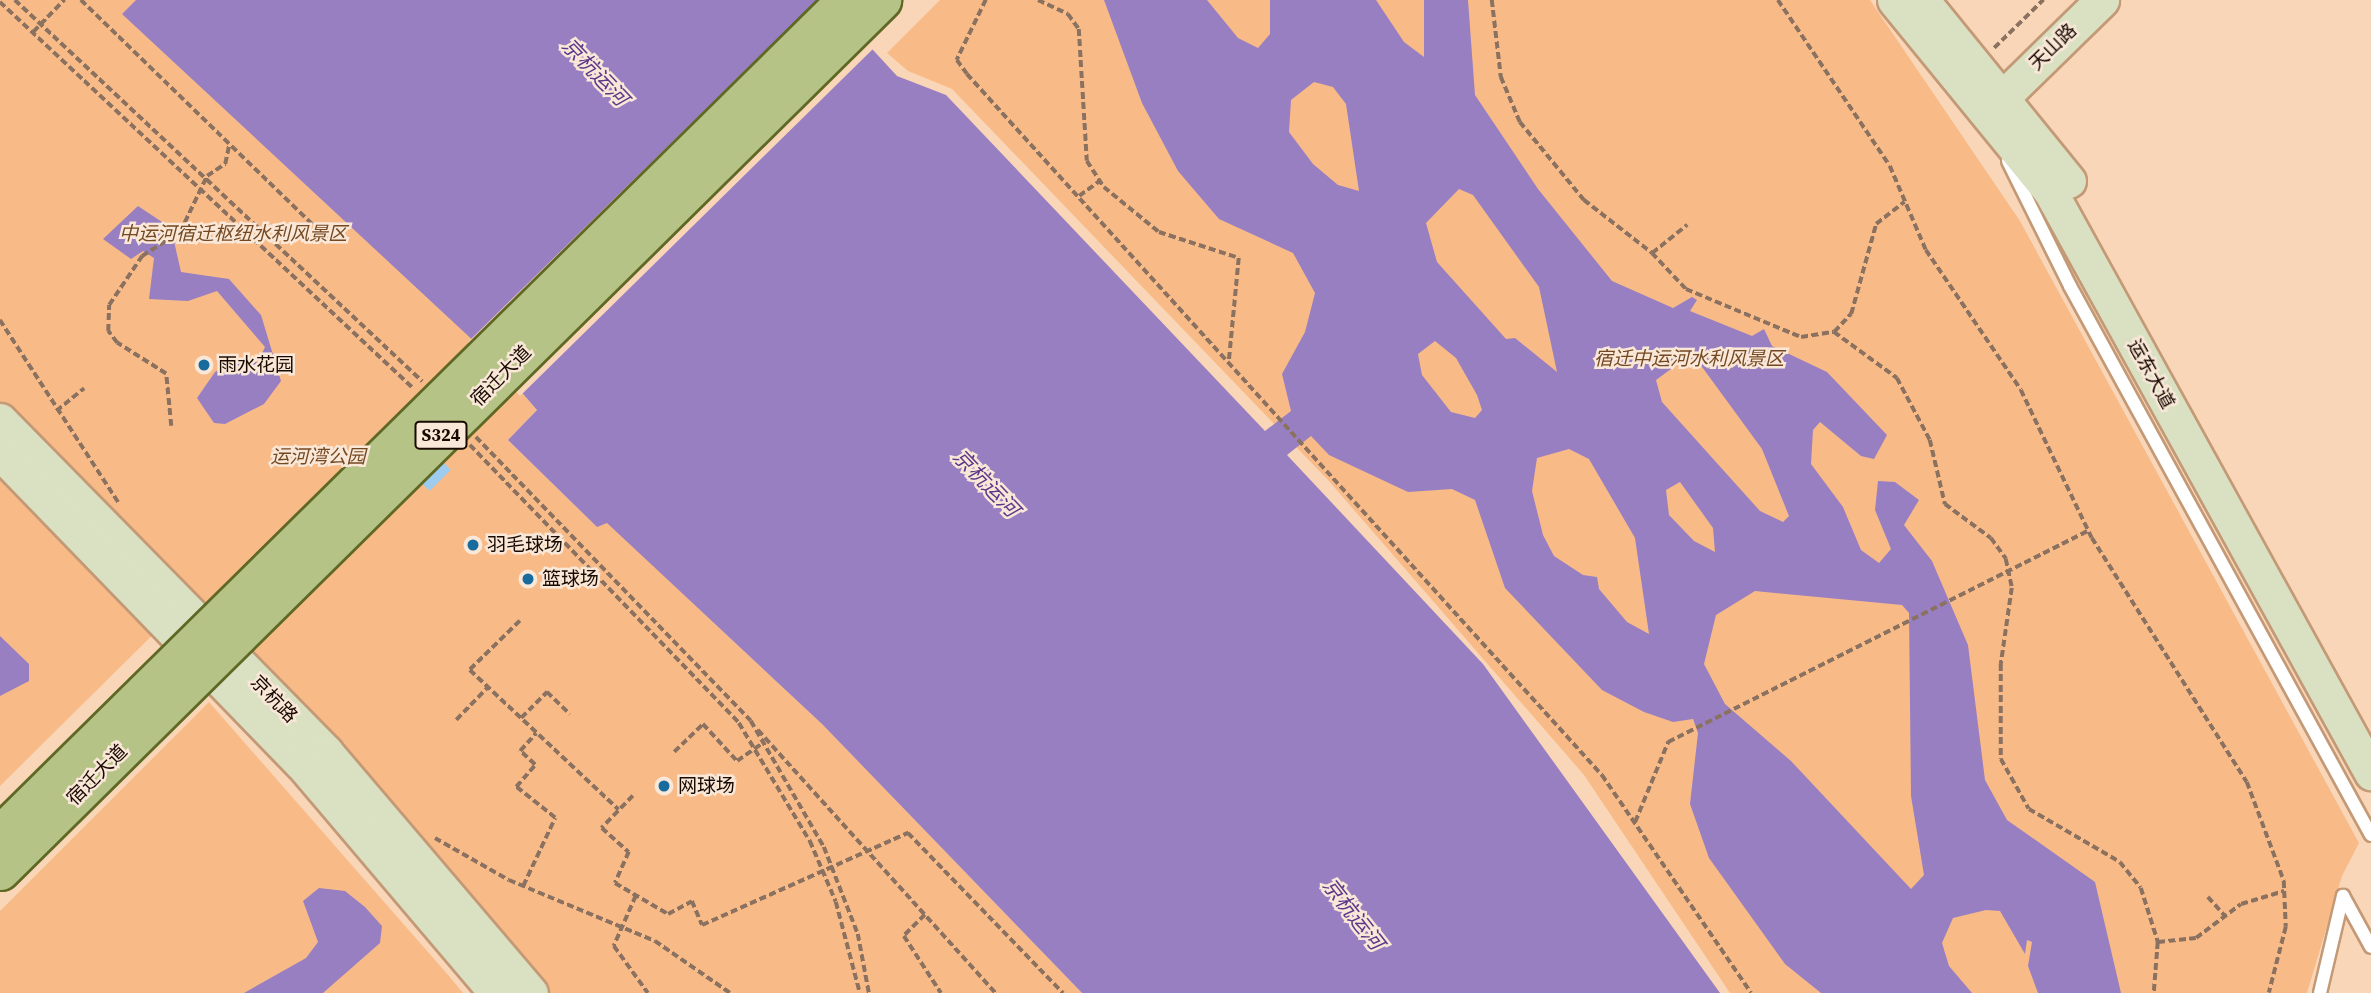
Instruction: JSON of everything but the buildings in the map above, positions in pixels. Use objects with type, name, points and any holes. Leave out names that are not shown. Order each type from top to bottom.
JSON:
[{"type":"main road","name":"宿迁大道","points":[[0,834],[845,0]]},
{"type":"main road","name":"宿迁大道","points":[[0,871],[882,0]]},
{"type":"street","name":"运东大道","points":[[1894,0],[1989,87],[2050,191],[2371,773]]},
{"type":"street","name":"运东大道","points":[[1922,0],[1989,87],[2063,171],[2371,729]]},
{"type":"street","name":"天山路","points":[[1989,87],[2072,0]]},
{"type":"street","name":"天山路","points":[[1989,87],[2102,0]]},
{"type":"street","name":"京杭路","points":[[0,420],[390,822],[531,993]]},
{"type":"street","name":"京杭路","points":[[0,453],[300,762],[496,993]]},
{"type":"lane","points":[[1989,87],[2070,286],[2371,835]]},
{"type":"lane","points":[[2320,993],[2343,896],[2371,947]]},
{"type":"path","points":[[15,0],[207,176],[430,389]]},
{"type":"path","points":[[33,32],[64,0]]},
{"type":"path","points":[[81,0],[331,242]]},
{"type":"path","points":[[986,0],[957,60],[1602,775],[1751,993]]},
{"type":"path","points":[[1038,0],[1068,14],[1079,29],[1087,161],[1100,181],[1159,232],[1239,258],[1229,362]]},
{"type":"path","points":[[1492,0],[1501,77],[1520,122],[1584,200],[1652,253],[1686,289],[1801,337],[1834,332],[1851,314],[1876,224],[1904,202]]},
{"type":"path","points":[[1778,0],[1890,166],[1926,250],[2021,390],[2089,530],[2247,782],[2284,891],[2286,927],[2269,993]]},
{"type":"path","points":[[1989,87],[2043,0]]},
{"type":"path","points":[[0,2],[202,187],[416,391]]},
{"type":"path","points":[[171,426],[166,374],[117,343],[107,316],[125,274],[180,232],[207,176],[225,164],[229,145]]},
{"type":"path","points":[[1078,196],[1100,181]]},
{"type":"path","points":[[1652,253],[1687,225]]},
{"type":"path","points":[[0,320],[56,411],[127,517]]},
{"type":"path","points":[[1834,332],[1897,378],[1930,440],[1945,504],[1991,538],[2008,570],[2001,759],[2009,780],[2029,809],[2051,826],[2120,862],[2141,888],[2158,942],[2154,993]]},
{"type":"path","points":[[56,411],[85,388]]},
{"type":"path","points":[[468,429],[751,721],[996,993]]},
{"type":"path","points":[[465,441],[699,677],[756,748],[823,872],[860,993]]},
{"type":"path","points":[[1635,824],[1668,742],[2089,530]]},
{"type":"path","points":[[520,621],[470,670],[619,810]]},
{"type":"path","points":[[456,720],[488,687]]},
{"type":"path","points":[[521,718],[547,692],[570,714]]},
{"type":"path","points":[[751,721],[832,867],[858,934],[869,993]]},
{"type":"path","points":[[674,751],[702,724],[737,761],[763,743]]},
{"type":"path","points":[[523,886],[555,818],[516,787],[535,765],[520,751],[536,733]]},
{"type":"path","points":[[633,796],[602,828],[629,852],[615,883],[668,914],[692,901],[702,925],[908,832],[1063,993]]},
{"type":"path","points":[[390,822],[426,833],[523,886],[622,926],[730,993]]},
{"type":"path","points":[[2158,942],[2196,938],[2225,916],[2266,893],[2284,891]]},
{"type":"path","points":[[636,895],[614,946],[648,993]]},
{"type":"path","points":[[2208,897],[2225,916]]},
{"type":"path","points":[[925,915],[904,936],[941,993]]},
{"type":"green space","name":"运河湾公园","points":[[0,0],[798,0],[493,359],[537,410],[508,440],[596,526],[607,522],[822,724],[1082,993],[545,993],[190,598],[0,786]]},
{"type":"green space","name":"宿迁中运河水利风景区","points":[[940,0],[1870,0],[2020,221],[2359,843],[2342,876],[2307,993],[1730,993],[1584,775],[1328,480],[952,89],[908,71],[887,53]]},
{"type":"green space","points":[[209,702],[463,993],[0,993],[0,911]]},
{"type":"water","name":"京杭运河","points":[[136,0],[827,0],[897,76],[946,95],[1265,431],[1291,411],[1282,374],[1305,332],[1315,293],[1293,253],[1219,219],[1178,171],[1142,103],[1104,0],[1207,0],[1238,38],[1258,48],[1270,34],[1270,0],[1376,0],[1404,42],[1424,57],[1424,0],[1468,0],[1475,95],[1538,189],[1612,281],[1673,308],[1692,297],[1697,300],[1690,311],[1752,336],[1764,329],[1772,346],[1827,372],[1887,435],[1874,459],[1861,456],[1820,422],[1813,430],[1811,464],[1843,507],[1861,550],[1879,563],[1891,549],[1875,510],[1878,481],[1895,482],[1919,500],[1904,525],[1932,561],[1968,645],[1985,780],[2007,820],[2095,882],[2121,993],[2038,993],[2028,966],[2032,942],[2027,940],[2025,954],[2000,911],[1986,910],[1953,918],[1942,943],[1949,966],[1972,993],[1821,993],[1785,964],[1709,858],[1690,804],[1698,733],[1693,719],[1673,722],[1644,712],[1602,690],[1505,588],[1475,500],[1452,489],[1408,492],[1329,455],[1311,436],[1287,455],[1483,664],[1720,993],[1082,993],[822,724],[607,523],[597,527],[508,440],[537,410],[493,359],[122,14]],"holes":[[[1314,82],[1333,87],[1346,104],[1359,191],[1338,185],[1313,164],[1289,132],[1291,100]],[[1459,189],[1473,195],[1539,287],[1557,372],[1515,338],[1506,339],[1437,262],[1426,223]],[[1435,341],[1456,358],[1477,395],[1482,410],[1475,418],[1451,412],[1422,375],[1418,354]],[[1686,358],[1697,360],[1762,449],[1789,516],[1783,522],[1760,511],[1662,402],[1656,380]],[[1569,449],[1589,459],[1635,538],[1649,634],[1627,622],[1599,589],[1597,577],[1583,575],[1554,556],[1543,535],[1532,491],[1537,458]],[[1680,482],[1713,528],[1715,552],[1694,541],[1669,515],[1666,490]],[[1755,591],[1902,605],[1909,613],[1911,796],[1924,875],[1911,889],[1791,761],[1725,704],[1704,664],[1716,615]]]},
{"type":"water","points":[[138,206],[171,228],[181,272],[229,279],[261,315],[281,381],[264,404],[225,424],[214,423],[197,398],[215,372],[229,364],[258,362],[265,347],[217,291],[188,301],[149,299],[154,258],[143,251],[131,259],[103,239]]},
{"type":"water","points":[[0,636],[29,664],[29,681],[0,696]]},
{"type":"water","points":[[319,888],[345,891],[365,907],[382,926],[380,943],[323,993],[244,993],[306,958],[318,942],[303,901]]},
{"type":"pier","points":[[817,0],[832,0],[875,47],[520,396],[468,342]]},
{"type":"place","name":"雨水花园","points":[[204,365]]},
{"type":"place","name":"羽毛球场","points":[[473,545]]},
{"type":"place","name":"篮球场","points":[[528,579]]},
{"type":"place","name":"网球场","points":[[664,786]]},
{"type":"park label","name":"中运河宿迁枢纽水利风景区","points":[[233,234]]}]
